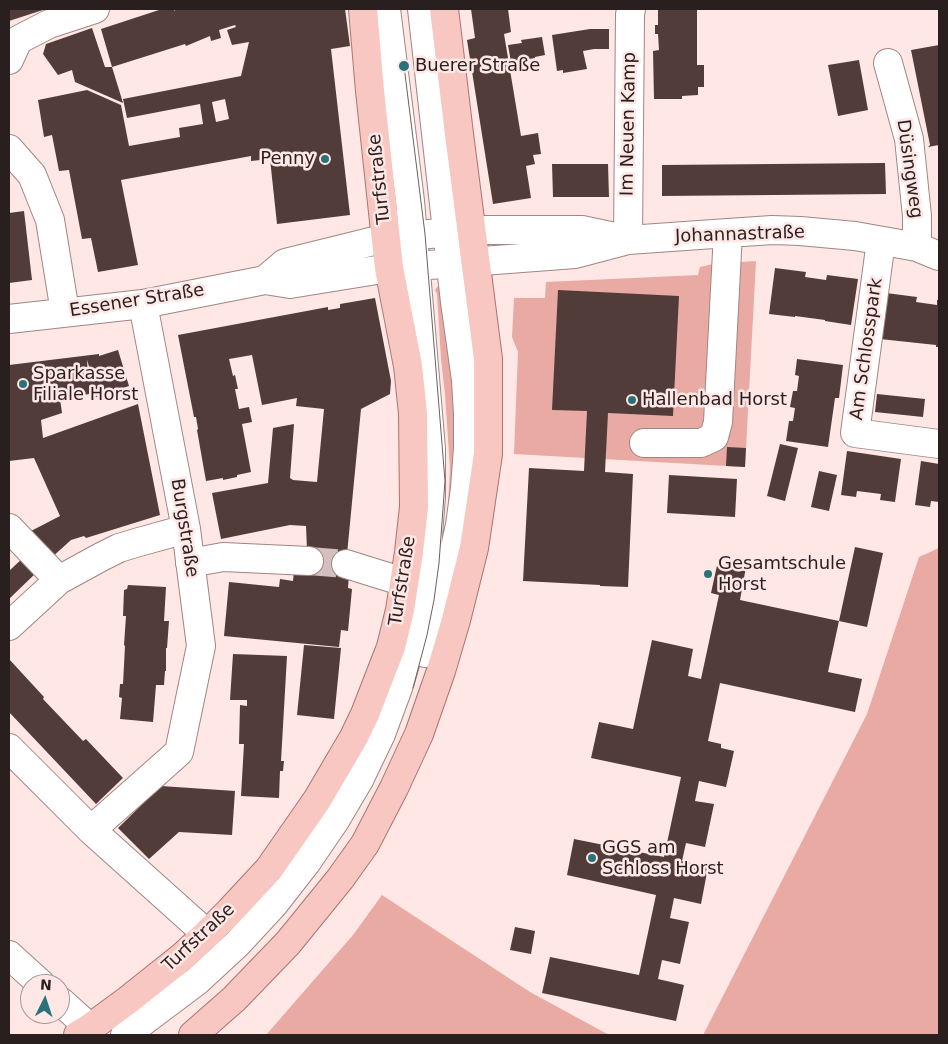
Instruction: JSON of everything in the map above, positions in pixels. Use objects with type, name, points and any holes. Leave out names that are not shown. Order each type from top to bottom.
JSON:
[{"type":"main road","name":"Turfstraße","points":[[84,1032],[157,977],[207,934],[269,869],[317,800],[354,738],[391,647],[400,610],[414,507],[413,413],[402,267],[386,238],[363,9]]},
{"type":"main road","points":[[193,1035],[234,999],[288,943],[340,879],[365,844],[420,734],[456,620],[474,548],[488,454],[488,359],[464,262],[460,231],[459,134],[444,9]]},
{"type":"street","points":[[9,60],[18,40],[49,24],[95,9]]},
{"type":"street","points":[[125,1035],[197,981],[237,944],[274,904],[306,863],[336,819],[359,780],[384,725],[398,688],[411,644],[425,576],[431,496],[431,449],[402,267],[413,235],[386,9]]},
{"type":"street","points":[[422,9],[460,231]]},
{"type":"street","name":"Im Neuen Kamp","points":[[628,240],[631,9]]},
{"type":"street","name":"Düsingweg","points":[[888,63],[909,140],[917,216],[928,251]]},
{"type":"street","points":[[9,149],[32,175],[50,220],[65,312]]},
{"type":"street","name":"Johannastraße","points":[[386,238],[460,231],[582,230],[628,240]]},
{"type":"street","name":"Johannastraße","points":[[402,267],[575,254],[628,240],[772,230],[855,236],[928,251]]},
{"type":"street","points":[[644,443],[701,444],[714,437],[718,422],[728,233]]},
{"type":"street","points":[[265,280],[285,262],[386,238]]},
{"type":"street","name":"Am Schlosspark","points":[[881,241],[855,433],[939,444]]},
{"type":"street","points":[[154,1035],[214,984],[250,950],[309,882],[354,816],[395,736],[447,584],[460,525],[468,448],[464,262]]},
{"type":"street","name":"Essener Straße","points":[[9,319],[142,304],[265,280],[290,284],[402,267]]},
{"type":"street","name":"Burgstraße","points":[[91,830],[179,752],[201,646],[186,529],[142,304]]},
{"type":"street","points":[[9,528],[59,580]]},
{"type":"street","points":[[9,626],[59,580],[100,557],[119,548],[186,529]]},
{"type":"street","points":[[190,563],[223,557],[309,561]]},
{"type":"street","points":[[346,564],[404,582]]},
{"type":"street","points":[[9,748],[91,830],[207,934]]},
{"type":"street","points":[[9,955],[30,974]]},
{"type":"street","points":[[70,1014],[84,1032]]},
{"type":"shaded area","name":"Hallenbad Horst","points":[[756,261],[745,467],[514,454],[518,352],[512,337],[514,298],[545,298],[546,282],[698,275],[700,267],[713,264]]},
{"type":"shaded area","points":[[441,284],[462,443],[447,525],[450,469],[437,294],[435,290]]},
{"type":"shaded area","points":[[939,548],[939,1035],[703,1035],[867,714],[919,557]]},
{"type":"shaded area","points":[[382,895],[530,992],[609,1035],[266,1035],[353,935]]},
{"type":"building","points":[[9,9],[46,9],[9,21]]},
{"type":"building","points":[[162,9],[174,9],[174,11],[176,9],[345,9],[350,46],[331,49],[350,215],[277,224],[270,159],[251,161],[251,156],[121,180],[138,265],[98,272],[91,238],[82,239],[69,170],[59,171],[52,135],[44,137],[38,100],[87,90],[121,105],[129,146],[180,137],[179,128],[203,124],[200,104],[127,118],[123,99],[241,76],[249,42],[232,45],[227,30],[236,27],[235,25],[219,30],[221,38],[211,41],[210,36],[186,46],[185,44],[112,67],[101,29]],"holes":[[[225,99],[229,119],[216,122],[212,102]]]},
{"type":"building","points":[[471,9],[508,9],[511,32],[504,34],[521,136],[538,133],[541,154],[533,155],[535,164],[526,166],[531,198],[493,204],[467,40],[475,38]]},
{"type":"building","points":[[658,9],[697,9],[697,65],[704,65],[704,87],[698,87],[698,95],[682,96],[682,99],[654,99],[653,51],[659,50],[658,34],[655,34],[655,25],[658,25]]},
{"type":"building","points":[[92,28],[105,67],[112,67],[123,103],[75,82],[72,70],[58,75],[43,54],[46,44]]},
{"type":"building","points":[[590,29],[609,29],[609,49],[583,51],[587,69],[563,73],[563,70],[557,71],[552,35]]},
{"type":"building","points":[[542,37],[545,55],[511,62],[508,45],[522,43],[521,40]]},
{"type":"building","points":[[939,45],[939,145],[928,147],[930,145],[911,50]]},
{"type":"building","points":[[859,60],[868,110],[838,116],[828,65]]},
{"type":"building","points":[[885,163],[886,194],[662,196],[662,165]]},
{"type":"building","points":[[552,164],[608,164],[609,197],[553,197]]},
{"type":"building","points":[[24,211],[32,280],[9,283],[9,213]]},
{"type":"building","points":[[775,268],[806,272],[805,277],[826,280],[827,275],[858,279],[851,325],[769,314]]},
{"type":"building","points":[[558,290],[679,296],[673,416],[608,413],[605,472],[633,474],[628,587],[523,581],[529,468],[584,471],[587,411],[552,410]]},
{"type":"building","points":[[886,293],[917,297],[916,302],[937,305],[937,300],[939,300],[939,347],[936,347],[936,345],[880,339]]},
{"type":"building","points":[[375,298],[391,381],[390,394],[361,409],[345,575],[349,575],[348,588],[352,589],[348,631],[341,630],[339,647],[224,636],[229,582],[279,587],[280,579],[293,581],[294,570],[307,550],[306,526],[290,525],[221,539],[212,493],[268,483],[273,428],[294,424],[290,478],[293,480],[317,482],[324,409],[296,406],[297,398],[262,405],[252,355],[229,359],[238,389],[235,389],[239,409],[249,407],[252,422],[242,424],[251,472],[223,480],[223,478],[206,481],[196,417],[194,417],[178,335],[328,307],[328,310],[340,308],[340,304]]},
{"type":"building","points":[[118,350],[129,386],[90,399],[89,394],[60,399],[62,413],[41,420],[43,438],[138,404],[160,515],[86,538],[84,536],[71,540],[50,559],[31,531],[60,516],[34,458],[9,461],[9,365],[99,354],[99,356]],"holes":[[[87,360],[92,376],[88,377]]]},
{"type":"building","points":[[797,359],[843,365],[839,398],[835,398],[828,447],[786,441],[789,421],[793,421],[795,408],[790,407],[793,391],[797,391],[799,376],[795,375]]},
{"type":"building","points":[[877,394],[925,399],[923,417],[875,412]]},
{"type":"building","points":[[780,444],[798,448],[785,501],[767,496]]},
{"type":"building","points":[[727,447],[746,448],[745,467],[726,466]]},
{"type":"building","points":[[847,451],[901,459],[895,502],[880,500],[881,494],[857,491],[856,497],[841,495]]},
{"type":"building","points":[[921,461],[939,464],[939,502],[931,501],[930,507],[915,505]]},
{"type":"building","points":[[819,471],[837,475],[829,511],[811,507]]},
{"type":"building","points":[[669,475],[737,479],[735,517],[667,513]]},
{"type":"building","points":[[855,547],[883,553],[867,627],[839,621]]},
{"type":"building","points":[[25,556],[38,571],[9,599],[9,571]]},
{"type":"building","points":[[718,561],[746,567],[740,600],[839,621],[828,672],[862,679],[855,712],[720,683],[708,741],[721,744],[721,748],[734,751],[726,787],[699,781],[695,801],[714,804],[705,847],[686,843],[682,861],[708,867],[701,904],[674,898],[670,918],[689,922],[680,964],[662,960],[658,979],[684,985],[676,1021],[542,993],[550,957],[639,975],[656,895],[567,875],[574,839],[664,857],[681,777],[591,758],[599,722],[633,729],[652,640],[693,649],[688,676],[701,679],[719,595],[711,593]]},
{"type":"building","points":[[128,585],[166,587],[164,621],[169,621],[166,671],[164,685],[156,685],[153,722],[120,719],[122,698],[119,697],[120,684],[123,684],[126,616],[123,616],[124,590],[127,589]]},
{"type":"building","points":[[304,645],[341,648],[334,719],[297,715]]},
{"type":"building","points":[[233,654],[287,656],[281,761],[284,761],[283,771],[280,771],[279,798],[241,796],[244,744],[239,744],[240,705],[247,706],[247,700],[230,700]]},
{"type":"building","points":[[9,659],[44,697],[43,699],[83,741],[86,739],[123,778],[96,804],[9,712]]},
{"type":"building","points":[[161,786],[235,791],[232,835],[179,832],[149,859],[118,828]]},
{"type":"building","points":[[515,927],[535,931],[531,954],[510,950]]},
{"type":"tunnel","points":[[309,561],[346,564]]},
{"type":"tram line","points":[[404,66],[425,234],[445,481],[439,563],[434,600],[413,688]]},
{"type":"place","name":"Buerer Straße","points":[[404,66]]},
{"type":"place","name":"Penny","points":[[325,159]]},
{"type":"place","name":"Sparkasse Filiale Horst","points":[[23,384]]},
{"type":"place","name":"Hallenbad Horst","points":[[632,400]]},
{"type":"place","name":"Gesamtschule Horst","points":[[708,574]]},
{"type":"place","name":"GGS am Schloss Horst","points":[[592,858]]}]
